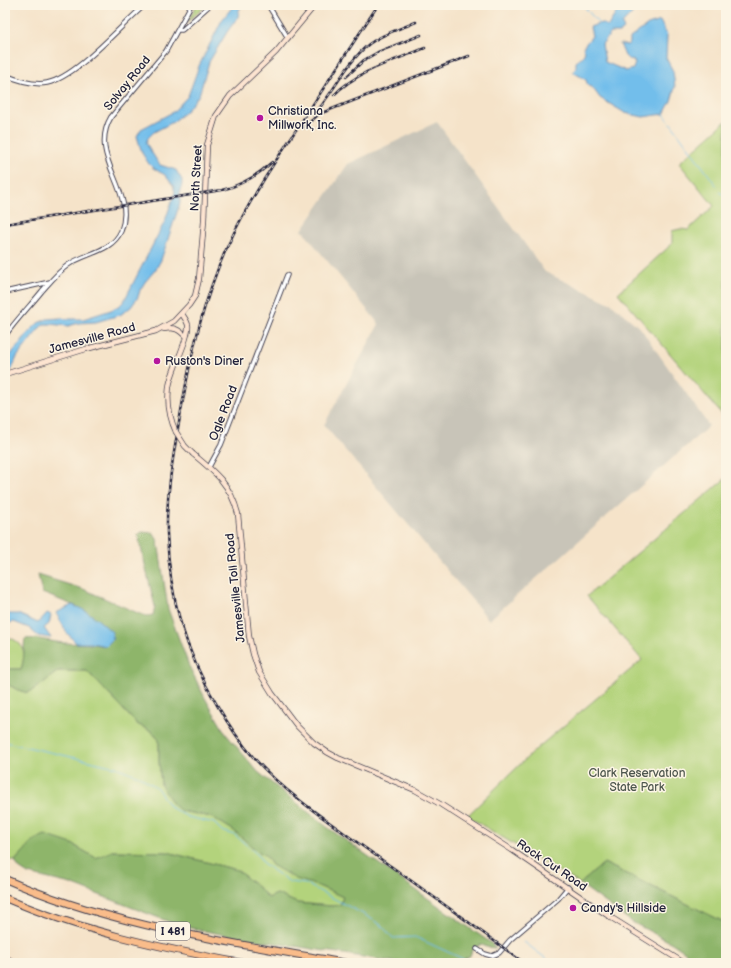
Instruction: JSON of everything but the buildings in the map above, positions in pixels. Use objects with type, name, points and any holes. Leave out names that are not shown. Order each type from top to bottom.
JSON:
[{"type":"highway","name":"I 481","points":[[5,879],[73,905],[136,924],[346,963]]},
{"type":"highway","name":"I 481","points":[[5,898],[55,918],[114,936],[173,950],[242,963]]},
{"type":"street","points":[[5,75],[40,84],[58,79],[87,58],[145,5]]},
{"type":"street","name":"Solvay Road","points":[[5,336],[21,315],[66,266],[104,248],[118,236],[124,220],[124,209],[119,189],[107,159],[104,146],[104,134],[107,124],[111,117],[166,51],[191,5]]},
{"type":"street","name":"Solvay Road","points":[[178,30],[182,30],[210,5]]},
{"type":"street","points":[[268,5],[288,38]]},
{"type":"street","name":"North Street","points":[[182,314],[193,299],[199,279],[204,221],[206,153],[208,139],[214,121],[224,103],[230,96],[264,64],[315,5]]},
{"type":"street","name":"Ogle Road","points":[[209,467],[221,445],[287,275]]},
{"type":"street","points":[[5,292],[51,282]]},
{"type":"street","name":"Jamesville Road","points":[[5,374],[86,349],[156,331],[174,321],[182,314]]},
{"type":"street","name":"Jamesville Toll Road","points":[[182,314],[188,324],[188,332],[170,382],[168,402],[169,413],[178,436],[185,446],[209,467],[225,484],[235,503],[238,514],[249,636],[253,654],[260,672],[272,693],[297,726],[314,743],[327,752],[428,797]]},
{"type":"street","points":[[156,331],[175,328],[180,330],[186,337]]},
{"type":"street","name":"Rock Cut Road","points":[[428,797],[512,850],[607,915],[684,963]]},
{"type":"street","points":[[477,949],[492,956],[499,953],[510,940],[558,899],[568,888]]},
{"type":"street","points":[[5,957],[15,963]]},
{"type":"shaded area","points":[[437,122],[545,272],[612,304],[641,329],[709,426],[489,620],[324,425],[379,324],[302,230],[348,164]]},
{"type":"green space","points":[[197,5],[207,5],[187,22]]},
{"type":"green space","points":[[726,121],[725,418],[618,293],[672,244],[672,231],[680,229],[688,230],[714,206],[679,163]]},
{"type":"green space","name":"Clark Reservation State Park","points":[[726,478],[726,923],[604,863],[580,884],[467,816],[535,750],[642,660],[587,596]]},
{"type":"green space","points":[[142,532],[153,533],[157,539],[168,609],[189,666],[205,698],[226,734],[258,772],[327,827],[496,948],[486,947],[481,944],[472,950],[470,956],[456,963],[401,963],[231,936],[180,926],[71,884],[28,874],[19,868],[15,861],[34,840],[45,835],[72,844],[96,858],[112,851],[167,852],[237,870],[260,889],[268,898],[277,894],[297,903],[331,906],[340,905],[343,897],[321,887],[296,879],[272,865],[266,856],[256,850],[233,830],[212,817],[181,811],[173,804],[161,785],[159,740],[151,731],[137,724],[87,671],[58,671],[28,693],[18,690],[5,683],[5,669],[21,669],[25,639],[105,646],[78,607],[42,593],[38,575],[83,589],[140,614],[147,616],[153,615],[155,607],[138,535]]},
{"type":"green space","points":[[5,636],[20,644],[24,652],[21,669],[5,669]]},
{"type":"green space","points":[[58,671],[87,671],[137,724],[151,731],[159,740],[161,785],[181,811],[212,817],[233,830],[256,850],[266,856],[272,865],[343,897],[340,905],[331,906],[297,903],[277,894],[268,898],[260,889],[237,870],[167,852],[112,851],[96,858],[72,844],[34,840],[15,861],[5,859],[5,683],[18,690],[28,693]]},
{"type":"green space","points":[[604,863],[726,923],[726,963],[704,963],[697,960],[672,943],[632,922],[580,884]]},
{"type":"water","points":[[234,5],[243,5],[239,10],[238,17],[209,62],[199,95],[186,111],[173,122],[154,132],[148,138],[146,143],[160,165],[176,170],[182,180],[180,203],[161,260],[156,269],[145,282],[138,297],[131,307],[120,315],[96,322],[79,323],[68,326],[44,324],[17,357],[12,369],[5,379],[5,362],[38,323],[47,319],[83,319],[111,310],[119,306],[124,301],[165,221],[175,192],[173,185],[165,175],[149,164],[142,153],[137,136],[141,129],[173,112],[188,96],[199,66],[222,20]]},
{"type":"water","points":[[621,5],[634,5],[637,8],[622,24],[624,29],[619,33],[611,33],[602,44],[605,62],[626,71],[633,69],[635,63],[632,59],[629,60],[625,56],[620,44],[627,45],[630,43],[630,38],[648,25],[660,21],[667,35],[666,58],[673,71],[675,87],[671,101],[664,114],[643,117],[625,113],[600,98],[592,87],[588,86],[586,80],[573,72],[576,68],[576,62],[585,52],[583,47],[592,36],[590,27],[601,23],[608,26]]},
{"type":"water","points":[[72,605],[89,613],[112,632],[113,639],[106,646],[91,643],[76,643],[67,633],[56,613]]},
{"type":"water","points":[[47,613],[51,615],[49,624],[44,628],[51,638],[38,636],[29,628],[14,622],[5,624],[6,614],[18,614],[38,623]]},
{"type":"waterway","points":[[583,5],[599,24]]},
{"type":"waterway","points":[[664,114],[716,185]]},
{"type":"waterway","points":[[719,192],[724,195]]},
{"type":"waterway","points":[[5,742],[116,767],[141,777],[157,788],[170,807],[188,817],[214,823],[222,831],[235,835],[258,855],[264,864],[290,882],[306,884],[365,915],[381,925],[393,938],[415,937],[472,963]]},
{"type":"waterway","points":[[524,942],[552,963]]},
{"type":"railway","points":[[378,5],[264,179],[229,243],[212,284],[205,304],[189,368],[171,472],[167,518],[168,557],[171,579],[181,623],[196,664],[225,719],[254,758],[280,784],[308,807],[524,963]]},
{"type":"railway","points":[[314,115],[346,69],[369,44],[385,34],[416,22]]},
{"type":"railway","points":[[346,77],[364,60],[378,52],[421,35]]},
{"type":"railway","points":[[334,95],[354,79],[376,67],[425,48]]},
{"type":"railway","points":[[303,128],[319,114],[469,56]]},
{"type":"railway","points":[[5,224],[222,190],[249,179],[261,172],[272,162]]},
{"type":"place","name":"Christiana Millwork, Inc.","points":[[260,118]]},
{"type":"place","name":"Ruston's Diner","points":[[157,361]]},
{"type":"place","name":"Candy's Hillside","points":[[573,908]]}]
